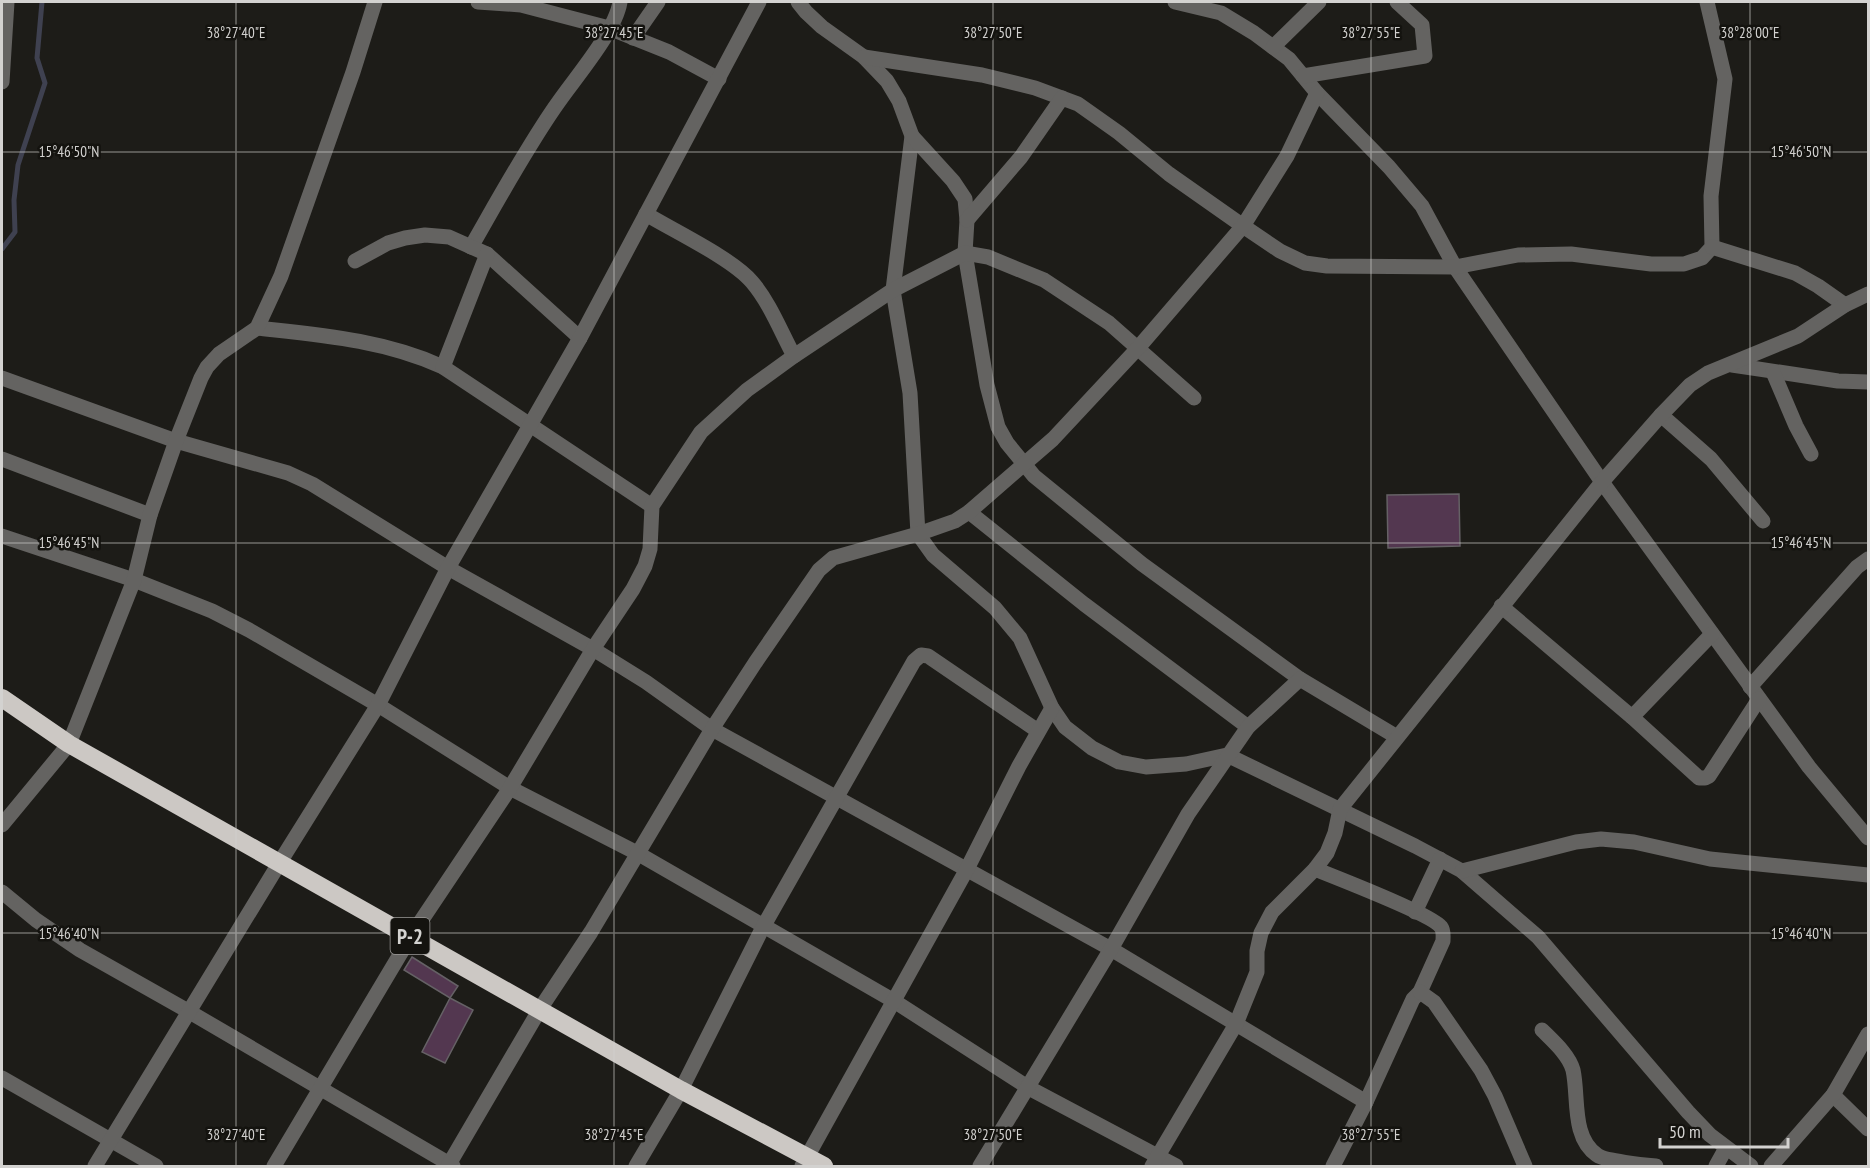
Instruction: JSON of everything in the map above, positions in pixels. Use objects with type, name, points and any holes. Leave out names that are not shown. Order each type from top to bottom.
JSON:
[{"type":"highway","name":"P-2","points":[[2,698],[69,744],[540,1009],[805,1162],[824,1167]]},
{"type":"street","points":[[2,82],[7,2]]},
{"type":"street","points":[[2,825],[69,744],[134,580],[150,515],[201,378],[219,354],[257,328],[281,276],[353,72],[375,2]]},
{"type":"street","points":[[478,2],[521,5],[609,28],[669,52],[719,80]]},
{"type":"street","points":[[471,247],[554,108],[580,74],[609,28],[618,13],[620,2]]},
{"type":"street","points":[[633,38],[658,2]]},
{"type":"street","points":[[94,1167],[378,705],[448,568],[580,338],[759,2]]},
{"type":"street","points":[[798,2],[822,27],[864,57],[887,81],[900,101],[912,136],[953,181],[965,199],[967,220],[965,253],[987,385],[998,427],[1024,465],[1034,476],[1142,564],[1300,679],[1397,738]]},
{"type":"street","points":[[1175,2],[1218,7],[1290,59],[1317,93],[1389,167],[1422,206],[1455,267],[1602,482],[1809,767],[1869,838]]},
{"type":"street","points":[[1273,46],[1319,2]]},
{"type":"street","points":[[1303,76],[1425,56],[1422,25],[1397,2]]},
{"type":"street","points":[[864,57],[982,75],[1035,88],[1078,104],[1119,133],[1169,174],[1243,226],[1281,251],[1305,263],[1327,266],[1455,267],[1518,255],[1571,254],[1651,264],[1684,264],[1702,258],[1712,247],[1711,196],[1725,79],[1707,2]]},
{"type":"street","points":[[2,892],[36,920],[80,950],[189,1011],[450,1166],[540,1009],[591,932],[712,729],[819,570],[833,558],[955,521],[969,512],[1053,439],[1138,348],[1243,226],[1287,156],[1317,93]]},
{"type":"street","points":[[967,220],[1021,157],[1062,98]]},
{"type":"street","points":[[912,136],[893,290],[910,393],[918,534],[933,555],[995,608],[1020,638],[1052,708],[1065,726],[1092,748],[1119,762],[1146,767],[1186,765],[1227,755],[1462,871],[1538,937],[1688,1112],[1710,1135],[1750,1167]]},
{"type":"street","points":[[646,214],[738,269],[752,282],[763,297],[794,356]]},
{"type":"street","points":[[355,261],[388,243],[425,235],[449,237],[488,254],[580,338]]},
{"type":"street","points":[[1712,247],[1795,273],[1845,305]]},
{"type":"street","points":[[274,1167],[411,936],[510,788],[593,649],[633,589],[645,566],[650,549],[652,506],[701,432],[747,390],[893,290],[965,253],[988,257],[1044,280],[1109,323],[1194,398]]},
{"type":"street","points":[[443,367],[488,254]]},
{"type":"street","points":[[1155,1162],[1236,1024],[1257,972],[1257,951],[1261,933],[1272,912],[1315,869],[1327,853],[1335,833],[1340,809],[1602,482],[1690,385],[1708,373],[1798,336],[1845,305],[1869,294]]},
{"type":"street","points":[[257,328],[349,339],[418,355],[443,367],[652,506]]},
{"type":"street","points":[[1732,364],[1838,381],[1869,382]]},
{"type":"street","points":[[1773,372],[1796,426],[1811,454]]},
{"type":"street","points":[[2,378],[176,441],[288,473],[312,484],[448,568],[593,649],[712,729],[1111,949],[1366,1102]]},
{"type":"street","points":[[1661,415],[1710,459],[1763,521]]},
{"type":"street","points":[[2,459],[150,515]]},
{"type":"street","points":[[969,512],[1084,603],[1248,727]]},
{"type":"street","points":[[2,536],[134,580],[212,611],[249,630],[378,705],[510,788],[637,854],[894,1001],[1029,1088],[1155,1162],[1176,1167]]},
{"type":"street","points":[[1502,606],[1632,717],[1699,778],[1705,778],[1709,776],[1755,693],[1857,567],[1869,559]]},
{"type":"street","points":[[1632,717],[1712,634]]},
{"type":"street","points":[[636,1167],[681,1090],[763,927],[915,661],[921,655],[928,656],[1038,731]]},
{"type":"street","points":[[980,1167],[1111,949],[1188,814],[1248,727],[1300,679]]},
{"type":"street","points":[[805,1162],[967,869],[1019,766],[1052,708]]},
{"type":"street","points":[[1462,871],[1576,842],[1601,839],[1634,842],[1710,859],[1869,875]]},
{"type":"street","points":[[1415,912],[1440,859]]},
{"type":"street","points":[[1315,869],[1415,912],[1440,926],[1443,931],[1443,941],[1420,992],[1413,999],[1366,1102],[1333,1167]]},
{"type":"street","points":[[1420,992],[1434,1002],[1481,1070],[1495,1096],[1521,1164]]},
{"type":"street","points":[[1542,1030],[1557,1045],[1573,1067],[1580,1127],[1585,1143],[1599,1157],[1656,1167]]},
{"type":"street","points":[[1771,1167],[1833,1095],[1869,1034]]},
{"type":"street","points":[[2,1078],[156,1167]]},
{"type":"street","points":[[1833,1095],[1869,1129]]},
{"type":"street","points":[[1716,1167],[1726,1148]]},
{"type":"building","points":[[1459,494],[1460,546],[1388,548],[1387,495]]},
{"type":"building","points":[[412,957],[458,986],[450,998],[404,970]]},
{"type":"building","points":[[450,998],[473,1010],[445,1063],[422,1052]]},
{"type":"waterway","points":[[2,249],[15,232],[14,200],[18,165],[45,83],[37,58],[42,2]]}]
